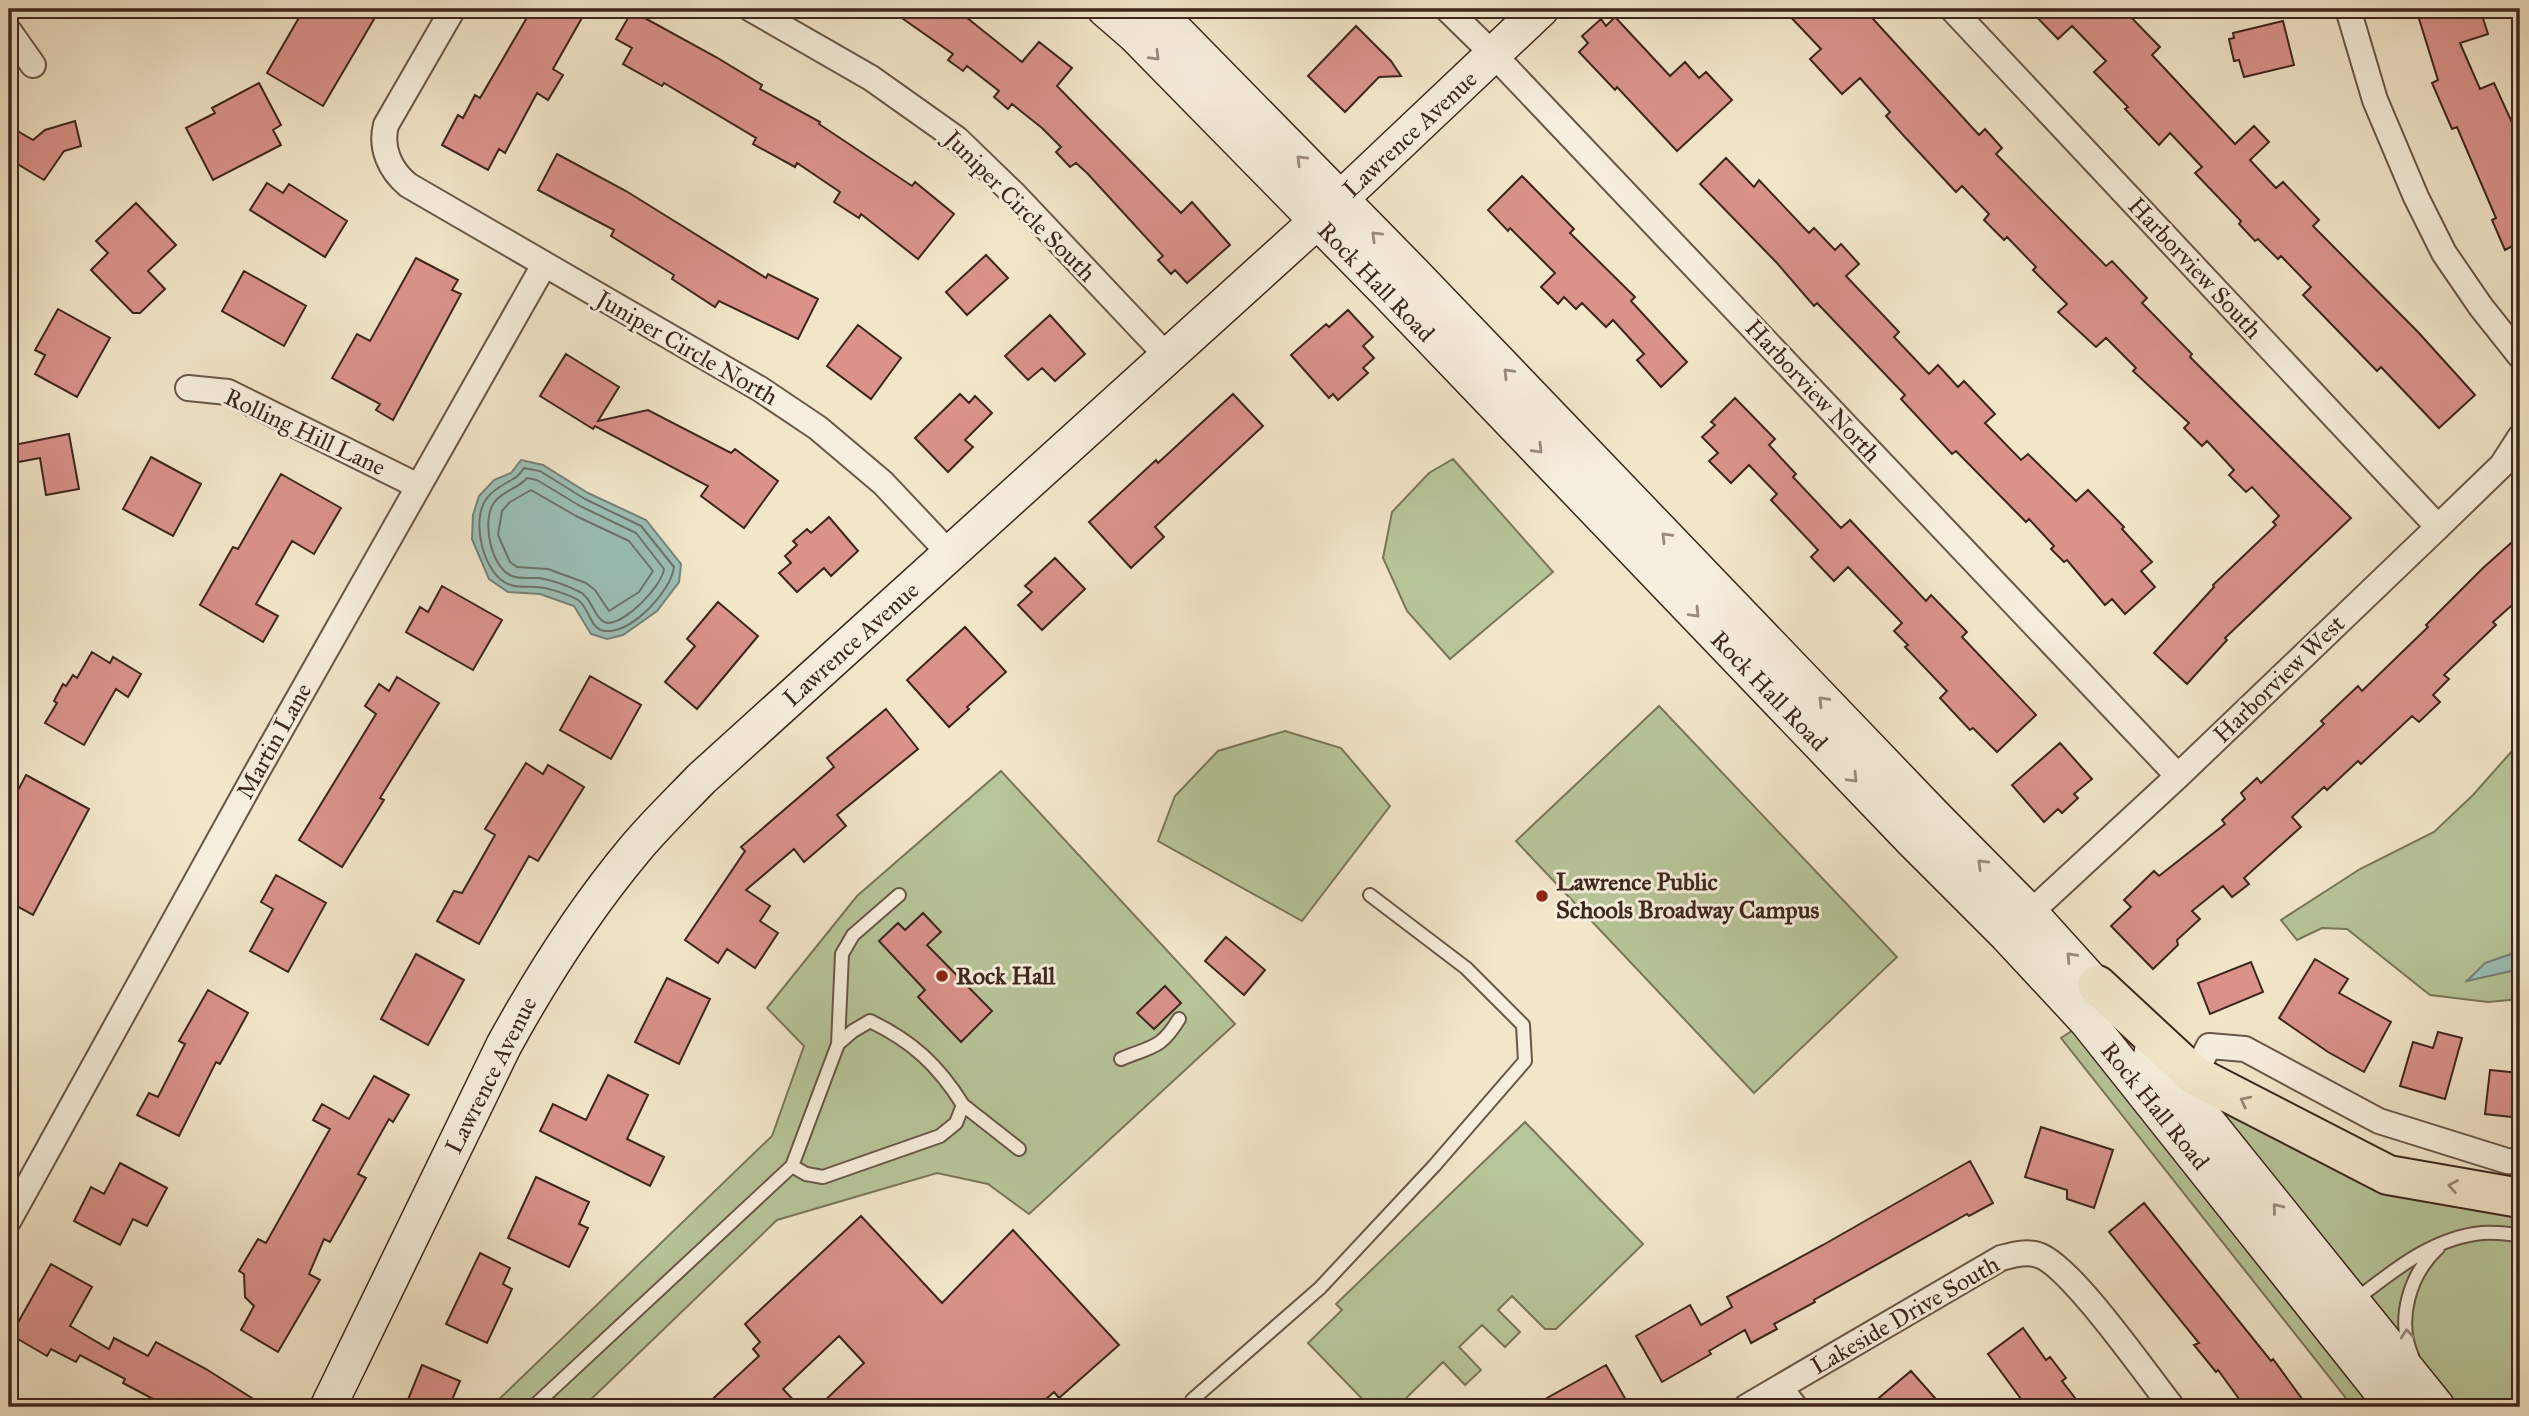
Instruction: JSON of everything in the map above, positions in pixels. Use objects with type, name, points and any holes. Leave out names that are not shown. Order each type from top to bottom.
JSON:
[{"type":"highway","points":[[2097,985],[2194,1074],[2388,1175],[2520,1198]]},
{"type":"main road","name":"Rock Hall Road","points":[[1105,9],[1329,210]]},
{"type":"main road","name":"Rock Hall Road","points":[[1154,9],[1329,210],[1740,637],[2087,1021],[2340,1312],[2433,1403]]},
{"type":"main road","name":"Lawrence Avenue","points":[[328,1407],[504,1045],[532,994],[577,923],[635,848],[701,779],[1329,210],[1541,9]]},
{"type":"main road","name":"Rock Hall Road","points":[[1740,637],[2030,913],[2097,985],[2340,1312],[2395,1407]]},
{"type":"street","name":"Juniper Circle North","points":[[453,9],[386,125],[383,136],[387,159],[397,176],[544,265],[760,388],[818,428],[883,483],[950,554]]},
{"type":"street","name":"Juniper Circle South","points":[[751,9],[871,78],[957,139],[1015,195],[1167,356]]},
{"type":"street","name":"Harborview North","points":[[1447,9],[1494,55],[2178,776]]},
{"type":"street","name":"Harborview South","points":[[1952,9],[2438,527]]},
{"type":"street","points":[[2348,9],[2375,100],[2416,197],[2444,253],[2481,307],[2520,356]]},
{"type":"street","points":[[9,31],[33,65]]},
{"type":"street","name":"Martin Lane","points":[[9,1220],[255,775],[544,265]]},
{"type":"street","name":"Rolling Hill Lane","points":[[188,388],[228,392],[418,486]]},
{"type":"street","name":"Harborview West","points":[[2030,913],[2178,776],[2502,465],[2520,437]]},
{"type":"street","name":"Rock Hall Road","points":[[2194,1074],[2209,1046],[2245,1049],[2379,1121],[2507,1161],[2520,1162]]},
{"type":"street","name":"Lakeside Drive South","points":[[1746,1407],[2001,1258],[2028,1253],[2041,1255],[2058,1266],[2090,1302],[2172,1407]]},
{"type":"street","points":[[1780,1388],[1796,1407]]},
{"type":"lane","points":[[533,1407],[792,1166],[838,1044],[842,954],[853,935],[899,895]]},
{"type":"lane","points":[[1192,1400],[1320,1288],[1434,1166],[1525,1061],[1523,1025],[1466,968],[1370,895]]},
{"type":"lane","points":[[1121,1059],[1157,1046],[1168,1037],[1179,1019]]},
{"type":"lane","points":[[838,1044],[870,1021],[897,1035],[922,1054],[947,1081],[963,1105],[1020,1149]]},
{"type":"lane","points":[[792,1166],[806,1174],[823,1177],[940,1136],[956,1123],[963,1105]]},
{"type":"lane","points":[[2340,1312],[2422,1251],[2456,1238],[2483,1233],[2520,1235]]},
{"type":"lane","points":[[2433,1403],[2409,1349],[2407,1305],[2412,1285],[2427,1258],[2439,1247],[2456,1238]]},
{"type":"green space","points":[[1453,459],[1553,572],[1450,659],[1407,611],[1383,558],[1392,512],[1429,473]]},
{"type":"green space","points":[[1659,706],[1897,957],[1754,1093],[1516,841]]},
{"type":"green space","points":[[1285,731],[1341,748],[1390,806],[1302,921],[1158,841],[1175,796],[1218,751]]},
{"type":"green space","points":[[2520,742],[2520,951],[2486,963],[2468,980],[2520,969],[2520,999],[2488,1002],[2430,995],[2347,929],[2322,928],[2297,940],[2281,920],[2360,869],[2434,832],[2473,795]]},
{"type":"green space","points":[[1001,771],[1235,1024],[1029,1214],[988,1184],[937,1173],[777,1220],[583,1407],[491,1407],[772,1136],[804,1046],[767,1008],[857,896]]},
{"type":"green space","points":[[2084,1023],[2389,1407],[2353,1407],[2061,1038]]},
{"type":"green space","points":[[2149,1050],[2386,1169],[2520,1194],[2520,1407],[2442,1407]]},
{"type":"green space","points":[[1525,1122],[1643,1244],[1556,1329],[1545,1329],[1512,1296],[1498,1310],[1520,1332],[1505,1347],[1482,1325],[1459,1347],[1481,1370],[1465,1385],[1443,1362],[1397,1407],[1370,1407],[1308,1343],[1342,1310],[1336,1304]]},
{"type":"water","points":[[521,460],[543,465],[588,493],[646,520],[681,564],[679,582],[657,611],[623,635],[607,639],[591,634],[574,606],[540,594],[508,592],[489,579],[472,539],[473,515],[479,496],[494,480],[511,473]]},
{"type":"water","points":[[2520,951],[2520,969],[2467,981],[2485,963]]},
{"type":"building","points":[[304,9],[380,9],[323,106],[267,73]]},
{"type":"building","points":[[532,9],[587,9],[553,69],[563,75],[548,100],[537,93],[505,153],[499,149],[488,170],[442,145],[458,115],[463,118],[475,95],[480,98]]},
{"type":"building","points":[[889,9],[956,9],[1022,62],[1039,42],[1072,68],[1057,86],[1181,213],[1192,202],[1230,245],[1187,283],[1175,270],[1171,274],[1158,260],[1163,256],[1087,173],[1076,163],[1070,167],[1056,152],[1061,147],[1042,128],[1012,104],[1008,109],[994,97],[999,91],[967,66],[963,71],[948,60],[953,54]]},
{"type":"building","points":[[1783,9],[1864,9],[1979,135],[1985,129],[2002,148],[1996,154],[2106,266],[2112,261],[2147,298],[2142,303],[2192,354],[2190,357],[2351,518],[2225,638],[2227,640],[2187,684],[2154,653],[2213,585],[2276,525],[2273,522],[2279,516],[2252,487],[2246,492],[2229,475],[2234,470],[2207,441],[2202,446],[2184,428],[2189,423],[2133,371],[2136,368],[2106,338],[2096,347],[2058,312],[2067,304],[2033,270],[2036,267],[2007,237],[2004,240],[1984,220],[1989,214],[1962,186],[1956,192],[1886,116],[1890,112],[1860,78],[1842,94],[1810,59],[1821,49]]},
{"type":"building","points":[[2029,9],[2123,9],[2160,47],[2152,55],[2235,144],[2254,126],[2269,142],[2250,160],[2276,188],[2283,182],[2319,220],[2313,226],[2418,332],[2475,395],[2439,428],[2381,367],[2377,371],[2303,295],[2311,287],[2281,256],[2278,259],[2239,224],[2241,221],[2195,173],[2202,167],[2170,133],[2159,145],[2125,109],[2128,107],[2094,72],[2106,61],[2072,26],[2058,39]]},
{"type":"building","points":[[2416,9],[2480,9],[2488,34],[2460,43],[2480,89],[2494,83],[2514,127],[2520,124],[2520,242],[2505,250],[2492,220],[2496,218],[2457,127],[2452,129],[2432,83],[2438,80]]},
{"type":"building","points":[[632,11],[762,85],[760,89],[820,122],[819,124],[912,186],[915,182],[954,214],[918,259],[861,214],[859,218],[834,202],[840,192],[797,163],[795,167],[753,144],[756,138],[664,83],[662,86],[623,64],[632,48],[616,39]]},
{"type":"building","points":[[1615,17],[1670,76],[1685,62],[1699,78],[1706,72],[1732,100],[1677,151],[1617,87],[1615,90],[1579,52],[1588,43],[1582,36],[1601,19],[1606,26]]},
{"type":"building","points":[[2283,21],[2294,65],[2244,77],[2239,60],[2234,61],[2229,39],[2234,38],[2233,33]]},
{"type":"building","points":[[1356,26],[1391,61],[1401,76],[1379,77],[1345,112],[1308,76]]},
{"type":"building","points":[[259,83],[281,125],[273,130],[281,145],[213,180],[186,128],[215,113],[212,108]]},
{"type":"building","points":[[75,121],[81,146],[64,151],[44,180],[9,159],[9,126],[33,140],[45,130]]},
{"type":"building","points":[[557,154],[626,191],[766,278],[768,274],[818,299],[798,339],[719,301],[715,307],[672,279],[674,275],[611,236],[614,230],[538,190]]},
{"type":"building","points":[[1726,158],[1754,187],[1759,180],[1809,233],[1814,228],[1835,250],[1841,244],[1859,264],[1846,276],[1899,332],[1894,337],[1929,374],[1938,365],[1958,387],[1964,381],[1995,414],[1985,423],[2021,460],[2028,454],[2076,501],[2088,490],[2124,527],[2122,529],[2152,562],[2141,571],[2155,587],[2125,614],[2112,599],[2105,605],[2067,560],[2064,562],[2051,549],[2054,546],[2029,519],[2026,522],[1956,451],[1952,454],[1901,399],[1905,395],[1817,303],[1814,306],[1777,263],[1700,184]]},
{"type":"building","points":[[1522,176],[1574,229],[1570,233],[1635,297],[1631,301],[1687,362],[1661,387],[1637,360],[1644,354],[1613,320],[1606,327],[1582,303],[1576,309],[1564,297],[1558,304],[1541,287],[1555,273],[1488,210]]},
{"type":"building","points":[[267,183],[283,193],[289,184],[347,221],[325,257],[250,210]]},
{"type":"building","points":[[136,203],[176,245],[148,271],[165,289],[140,313],[133,313],[91,270],[108,253],[96,241]]},
{"type":"building","points":[[986,255],[1008,278],[967,315],[946,292]]},
{"type":"building","points":[[416,258],[458,280],[452,290],[461,294],[393,420],[376,410],[380,404],[332,378],[357,334],[370,341]]},
{"type":"building","points":[[244,271],[306,306],[284,346],[222,311]]},
{"type":"building","points":[[58,309],[110,338],[77,397],[35,374],[45,355],[35,350]]},
{"type":"building","points":[[1348,310],[1373,337],[1363,346],[1374,358],[1363,368],[1368,373],[1338,400],[1333,394],[1329,398],[1291,355],[1326,324],[1329,327]]},
{"type":"building","points":[[1050,315],[1085,354],[1055,381],[1042,368],[1028,380],[1005,356]]},
{"type":"building","points":[[858,325],[901,358],[871,399],[827,366]]},
{"type":"building","points":[[566,354],[619,387],[598,421],[648,410],[731,453],[735,449],[778,481],[744,528],[701,496],[708,486],[595,426],[593,429],[540,396]]},
{"type":"building","points":[[960,394],[969,403],[975,396],[992,413],[965,440],[973,447],[948,472],[915,438]]},
{"type":"building","points":[[1233,394],[1263,426],[1155,527],[1164,537],[1131,568],[1089,522]]},
{"type":"building","points":[[1735,398],[1775,439],[1769,445],[1796,474],[1793,477],[1841,528],[1850,520],[1926,601],[1931,595],[1967,632],[1962,637],[2036,715],[1997,752],[1973,728],[1970,730],[1940,698],[1947,691],[1905,647],[1908,645],[1894,631],[1902,623],[1848,567],[1834,581],[1811,557],[1818,550],[1771,500],[1777,494],[1749,465],[1731,483],[1709,461],[1718,453],[1702,437],[1715,425],[1711,422]]},
{"type":"building","points":[[69,434],[79,489],[46,495],[40,458],[13,463],[9,446]]},
{"type":"building","points":[[151,457],[201,484],[173,536],[123,509]]},
{"type":"building","points":[[281,474],[341,508],[314,554],[292,541],[256,604],[278,616],[263,642],[200,605],[233,547],[238,549]]},
{"type":"building","points":[[829,517],[858,551],[831,576],[824,568],[797,592],[779,573],[791,563],[785,556],[797,545],[793,541],[807,529],[811,533]]},
{"type":"building","points":[[2520,535],[2520,598],[2493,622],[2496,625],[2444,675],[2449,679],[2433,695],[2440,702],[2419,722],[2412,716],[2361,764],[2358,761],[2327,790],[2324,787],[2292,817],[2301,827],[2244,878],[2249,884],[2232,897],[2223,886],[2192,911],[2200,919],[2177,940],[2178,945],[2153,969],[2111,926],[2131,907],[2124,900],[2154,871],[2159,876],[2225,824],[2222,820],[2245,799],[2241,793],[2257,778],[2261,783],[2324,724],[2321,721],[2358,686],[2362,691],[2428,627],[2426,625],[2483,568]]},
{"type":"building","points":[[1055,558],[1085,589],[1042,630],[1018,605],[1032,592],[1025,586]]},
{"type":"building","points":[[442,586],[502,620],[473,670],[406,632],[420,607],[428,612]]},
{"type":"building","points":[[718,602],[758,636],[697,709],[665,682],[695,646],[687,639]]},
{"type":"building","points":[[965,627],[1006,672],[949,727],[907,680]]},
{"type":"building","points":[[92,652],[110,663],[113,657],[141,674],[128,697],[116,689],[84,745],[45,723],[57,703],[54,701],[63,684],[66,686],[73,675],[77,678]]},
{"type":"building","points":[[590,676],[641,705],[611,759],[560,730]]},
{"type":"building","points":[[397,677],[439,703],[380,798],[384,800],[342,867],[299,840],[376,714],[365,706],[379,684],[389,691]]},
{"type":"building","points":[[886,709],[918,749],[837,815],[846,826],[804,862],[794,849],[746,890],[770,906],[760,921],[778,933],[755,968],[727,949],[718,963],[685,940],[745,851],[741,847],[834,767],[827,758]]},
{"type":"building","points":[[2060,743],[2092,779],[2074,794],[2078,798],[2062,813],[2058,809],[2044,822],[2012,785]]},
{"type":"building","points":[[526,763],[543,774],[548,765],[584,787],[538,861],[529,856],[479,944],[437,921],[454,891],[462,893],[495,835],[485,829]]},
{"type":"building","points":[[26,775],[89,809],[33,915],[9,902],[9,807]]},
{"type":"building","points":[[276,875],[326,903],[288,972],[250,951],[273,909],[261,902]]},
{"type":"building","name":"Rock Hall","points":[[923,913],[941,932],[927,945],[992,1011],[961,1042],[918,997],[925,990],[879,941],[898,923],[905,930]]},
{"type":"building","points":[[1226,937],[1265,970],[1244,995],[1205,961]]},
{"type":"building","points":[[416,954],[464,980],[428,1045],[381,1019]]},
{"type":"building","points":[[2315,959],[2348,979],[2339,993],[2391,1022],[2364,1072],[2328,1052],[2279,1018]]},
{"type":"building","points":[[2251,962],[2263,992],[2210,1014],[2198,983]]},
{"type":"building","points":[[667,978],[710,999],[679,1064],[635,1042]]},
{"type":"building","points":[[1165,986],[1181,1003],[1154,1029],[1137,1013]]},
{"type":"building","points":[[208,990],[248,1013],[220,1064],[216,1062],[179,1136],[137,1115],[149,1093],[158,1097],[185,1044],[179,1041]]},
{"type":"building","points":[[2438,1032],[2462,1038],[2445,1099],[2400,1086],[2413,1042],[2433,1048]]},
{"type":"building","points":[[2490,1070],[2520,1073],[2520,1118],[2485,1114]]},
{"type":"building","points":[[608,1075],[648,1095],[627,1139],[664,1157],[650,1186],[540,1131],[553,1104],[586,1120]]},
{"type":"building","points":[[374,1076],[409,1095],[393,1122],[389,1119],[358,1174],[366,1178],[330,1242],[324,1239],[309,1274],[320,1280],[278,1352],[241,1330],[254,1306],[245,1297],[244,1274],[239,1271],[258,1239],[266,1243],[330,1129],[313,1120],[322,1104],[349,1119]]},
{"type":"building","points":[[2041,1127],[2113,1150],[2094,1208],[2067,1199],[2067,1190],[2025,1177]]},
{"type":"building","points":[[1970,1161],[1993,1203],[1969,1216],[1967,1214],[1814,1300],[1815,1302],[1774,1324],[1777,1329],[1751,1343],[1745,1330],[1709,1351],[1711,1354],[1662,1382],[1636,1336],[1690,1305],[1701,1325],[1732,1307],[1727,1297]]},
{"type":"building","points":[[120,1163],[167,1188],[147,1226],[133,1219],[120,1245],[74,1221],[91,1187],[104,1194]]},
{"type":"building","points":[[536,1177],[589,1202],[579,1224],[588,1228],[569,1267],[508,1238]]},
{"type":"building","points":[[2144,1203],[2271,1361],[2273,1359],[2308,1407],[2245,1407],[2218,1370],[2216,1372],[2194,1345],[2199,1343],[2109,1232]]},
{"type":"building","points":[[861,1216],[942,1303],[1013,1230],[1119,1345],[1059,1398],[1054,1392],[1037,1407],[818,1407],[864,1363],[839,1336],[783,1389],[800,1407],[704,1407],[759,1356],[753,1349],[760,1342],[745,1324]]},
{"type":"building","points":[[480,1253],[510,1268],[503,1284],[512,1289],[487,1343],[446,1324]]},
{"type":"building","points":[[51,1264],[92,1287],[70,1326],[109,1349],[114,1338],[148,1356],[156,1342],[206,1369],[266,1407],[168,1407],[123,1383],[125,1379],[80,1355],[76,1362],[51,1349],[47,1356],[11,1335]]},
{"type":"building","points":[[2023,1328],[2046,1360],[2050,1357],[2066,1378],[2062,1381],[2082,1407],[2027,1407],[1988,1354]]},
{"type":"building","points":[[422,1365],[460,1381],[449,1407],[405,1407]]},
{"type":"building","points":[[1606,1365],[1630,1407],[1531,1407]]},
{"type":"building","points":[[1911,1371],[1943,1407],[1868,1407]]},
{"type":"place","name":"Lawrence Public Schools Broadway Campus","points":[[1542,896]]},
{"type":"place","name":"Rock Hall","points":[[942,976]]}]
